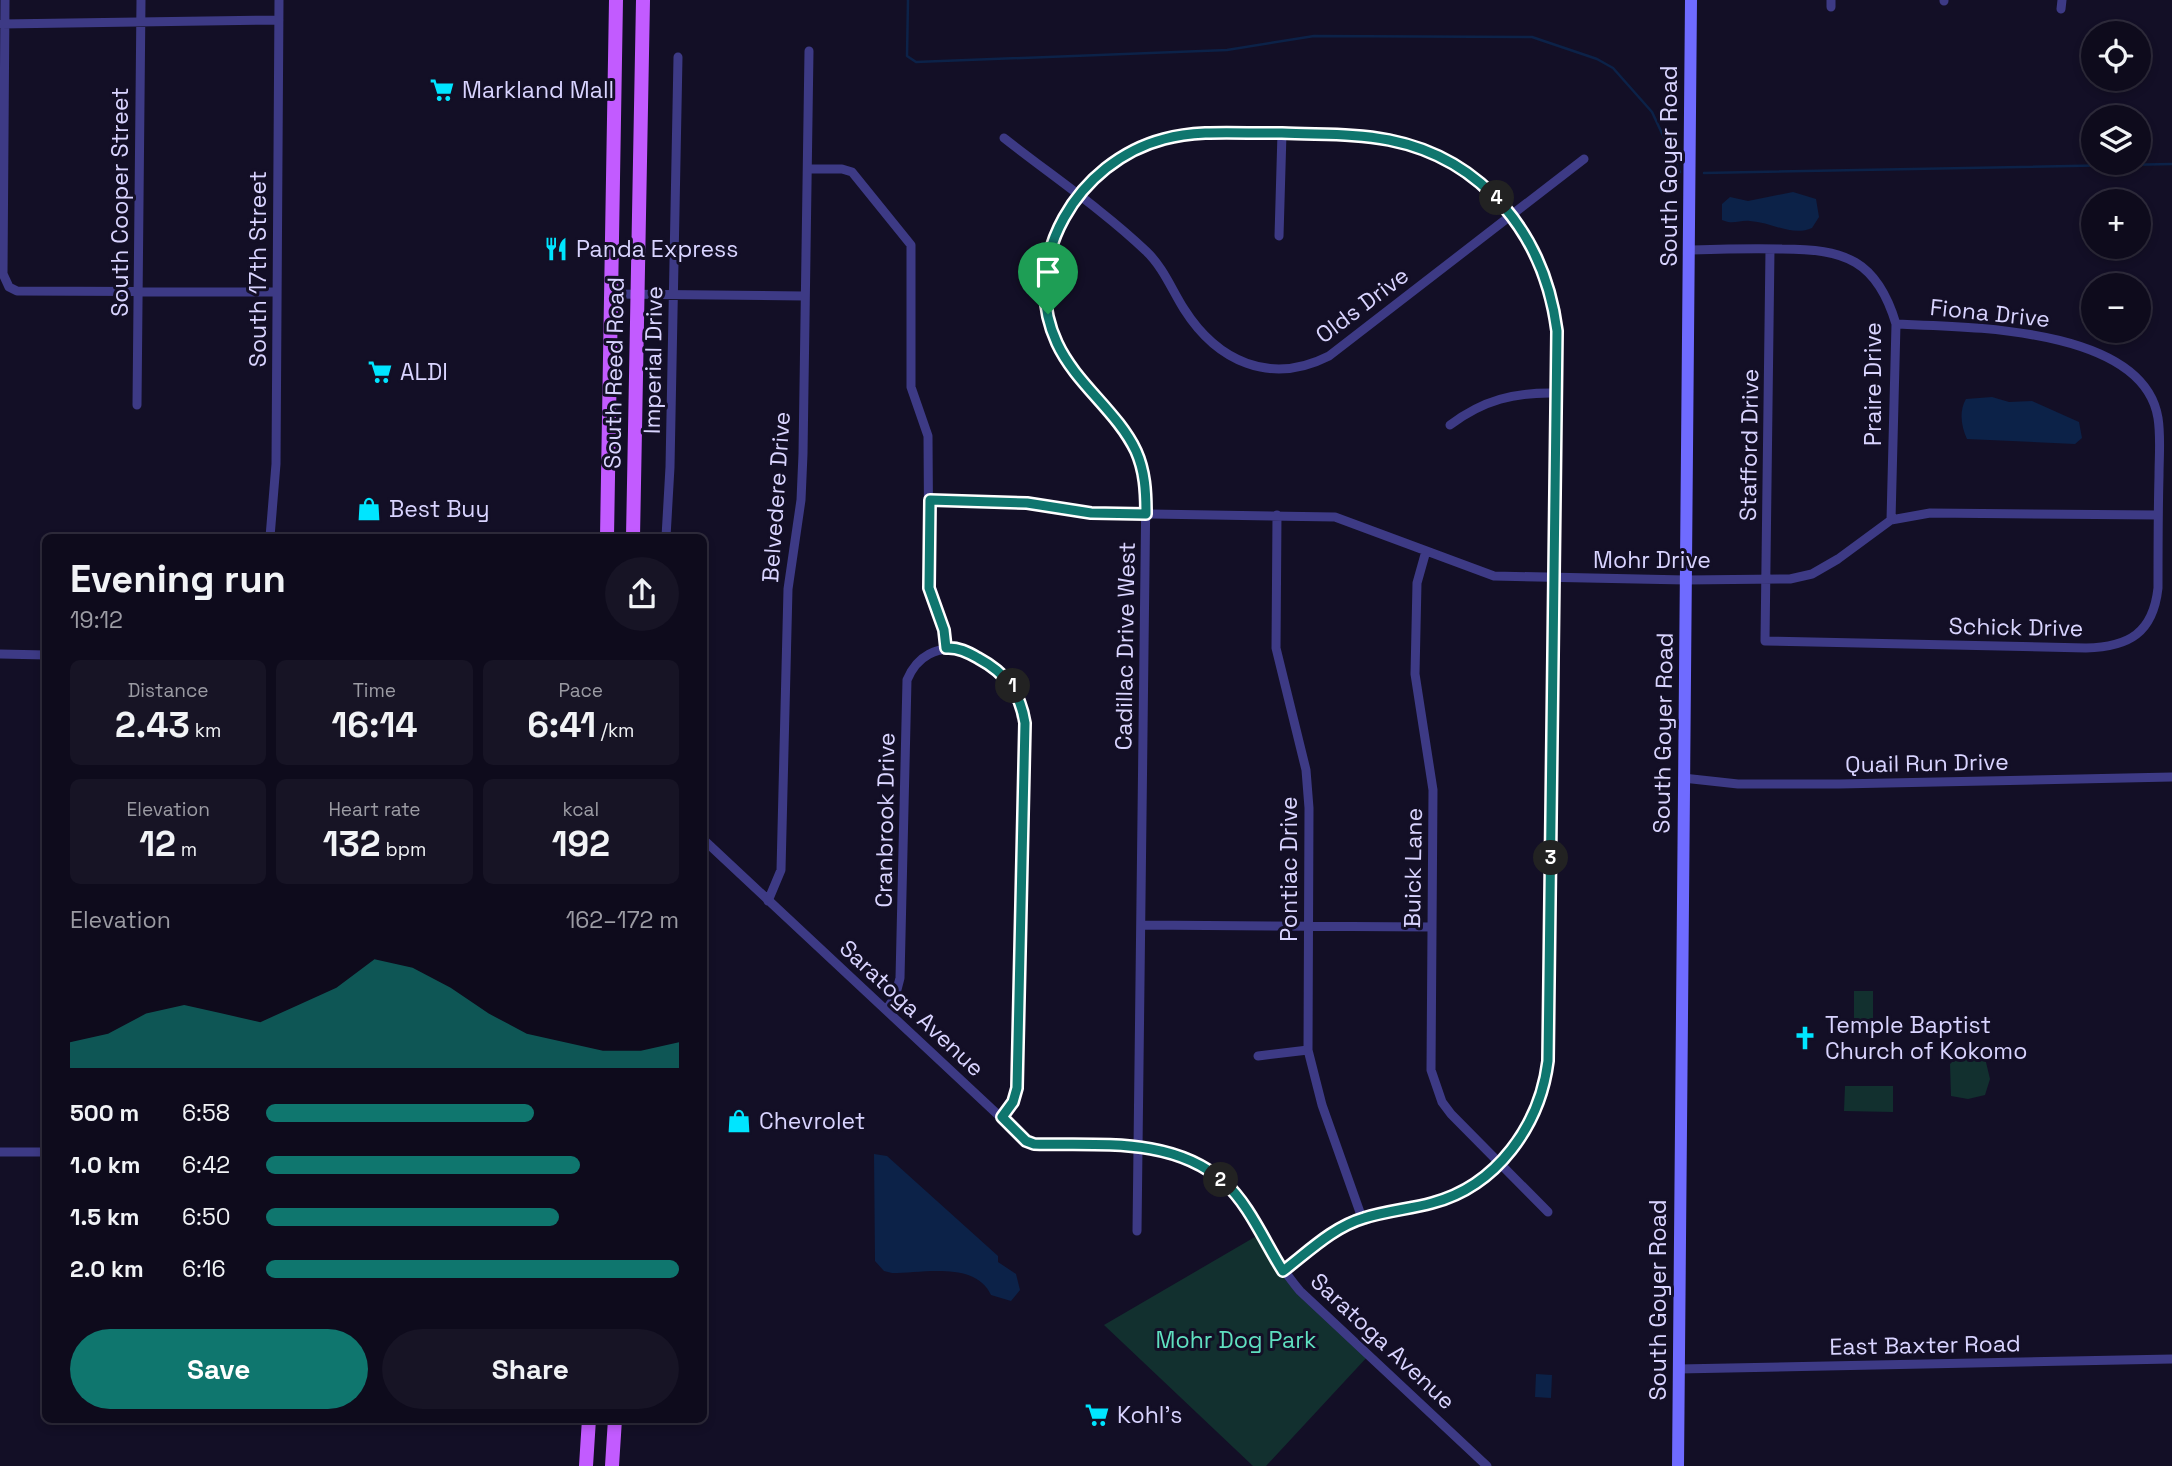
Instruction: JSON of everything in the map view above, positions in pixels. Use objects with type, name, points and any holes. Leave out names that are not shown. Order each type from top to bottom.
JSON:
[{"type":"main road","name":"South Reed Road","points":[[607,534],[616,0]]},
{"type":"main road","name":"South Reed Road","points":[[633,534],[642,0]]},
{"type":"main road","points":[[586,1466],[589,1423]]},
{"type":"main road","points":[[612,1466],[615,1423]]},
{"type":"street","points":[[5,0],[2,24],[3,274],[9,287],[17,291],[57,293],[277,292]]},
{"type":"street","name":"South Cooper Street","points":[[137,405],[141,0]]},
{"type":"street","name":"South 17th Street","points":[[270,534],[276,464],[279,0]]},
{"type":"street","name":"South Goyer Road","points":[[1678,1466],[1691,0]]},
{"type":"street","points":[[2,24],[279,20]]},
{"type":"street","name":"Belvedere Drive","points":[[768,901],[782,870],[788,589],[802,477],[809,51]]},
{"type":"street","name":"Imperial Drive","points":[[666,534],[678,57]]},
{"type":"street","points":[[1279,236],[1282,133]]},
{"type":"street","name":"Cadillac Drive West","points":[[1137,1231],[1146,484],[1136,452],[1070,366],[1056,342],[1048,314],[1045,289],[1050,252],[1059,225],[1077,196],[1104,169],[1153,142],[1198,134],[1282,133],[1388,140],[1423,149],[1457,166],[1486,187],[1513,214],[1541,265],[1553,301],[1557,331],[1548,1061],[1538,1107],[1522,1136],[1500,1163],[1465,1188],[1435,1202],[1362,1218],[1328,1236],[1283,1271]]},
{"type":"street","name":"Olds Drive","points":[[1004,138],[1147,252],[1208,342],[1227,355],[1265,369],[1301,366],[1329,356],[1584,159]]},
{"type":"street","points":[[808,169],[842,169],[852,173],[911,245],[911,387],[928,436],[929,588],[944,630],[946,648],[964,650],[994,666],[1005,677],[1021,703],[1025,723],[1017,1088],[1013,1102],[1002,1117]]},
{"type":"street","name":"Praire Drive","points":[[1690,250],[1770,249],[1840,253],[1860,264],[1878,282],[1889,301],[1896,324],[1891,520]]},
{"type":"street","name":"Stafford Drive","points":[[1765,641],[1770,249]]},
{"type":"street","points":[[611,293],[804,296]]},
{"type":"street","name":"Fiona Drive","points":[[1896,324],[2042,334],[2081,346],[2117,364],[2138,380],[2153,401],[2158,418],[2158,515]]},
{"type":"street","points":[[1450,425],[1470,410],[1495,398],[1521,393],[1556,393]]},
{"type":"street","name":"Mohr Drive","points":[[930,500],[1027,503],[1091,513],[1335,517],[1361,524],[1494,576],[1554,579],[1767,579],[1812,574],[1838,559],[1891,520],[1930,513],[2158,515]]},
{"type":"street","name":"Pontiac Drive","points":[[1277,515],[1276,649],[1306,770],[1309,808],[1308,1050],[1322,1105],[1362,1218]]},
{"type":"street","name":"Schick Drive","points":[[1765,641],[2108,648],[2139,635],[2157,602],[2158,515]]},
{"type":"street","name":"Buick Lane","points":[[1426,551],[1417,583],[1415,674],[1433,790],[1430,1048],[1434,1083],[1451,1114],[1548,1212]]},
{"type":"street","name":"Cranbrook Drive","points":[[886,1010],[895,997],[900,978],[907,680],[920,659],[946,648]]},
{"type":"street","points":[[0,654],[42,656]]},
{"type":"street","name":"Quail Run Drive","points":[[1684,778],[1738,784],[2172,778]]},
{"type":"street","name":"Saratoga Avenue","points":[[707,843],[1026,1141],[1034,1144],[1138,1147],[1190,1159],[1224,1183],[1283,1271],[1300,1291],[1488,1466]]},
{"type":"street","points":[[1141,925],[1432,927]]},
{"type":"street","points":[[1258,1056],[1308,1050]]},
{"type":"street","points":[[0,1152],[42,1152]]},
{"type":"street","name":"East Baxter Road","points":[[1679,1369],[2172,1359]]},
{"type":"green space","points":[[1854,991],[1873,991],[1873,1019],[1854,1019]]},
{"type":"green space","points":[[1956,1058],[1985,1058],[1990,1079],[1985,1095],[1968,1099],[1951,1096],[1950,1064]]},
{"type":"green space","points":[[1845,1086],[1893,1086],[1893,1112],[1844,1111]]},
{"type":"green space","name":"Mohr Dog Park","points":[[1260,1234],[1283,1271],[1369,1355],[1266,1466],[1253,1466],[1104,1325]]},
{"type":"water","points":[[1793,192],[1816,199],[1819,217],[1812,228],[1797,231],[1758,222],[1722,220],[1722,204],[1730,197],[1748,201]]},
{"type":"water","points":[[1992,397],[2009,402],[2032,401],[2079,422],[2082,438],[2075,444],[1967,439],[1962,419],[1962,408],[1966,399]]},
{"type":"water","points":[[874,1154],[887,1156],[998,1256],[998,1262],[1016,1274],[1020,1290],[1011,1301],[991,1295],[984,1284],[961,1273],[884,1271],[875,1261]]},
{"type":"water","points":[[1536,1374],[1552,1375],[1551,1398],[1535,1397]]},
{"type":"waterway","points":[[908,0],[907,56],[916,62],[1227,50],[1314,36],[1532,37],[1597,59],[1613,68],[1652,112],[1680,172]]},
{"type":"waterway","points":[[1704,173],[2172,164]]},
{"type":"place","name":"Markland Mall","points":[[442,90]]},
{"type":"place","name":"Panda Express","points":[[556,249]]},
{"type":"place","name":"ALDI","points":[[380,372]]},
{"type":"place","name":"Best Buy","points":[[369,509]]},
{"type":"place","name":"Temple Baptist Church of Kokomo","points":[[1805,1038]]},
{"type":"place","name":"Chevrolet","points":[[739,1121]]},
{"type":"place","name":"Kohl's","points":[[1097,1415]]},
{"type":"route","points":[[1198,134],[1342,135],[1388,140],[1423,149],[1457,166],[1486,187],[1513,214],[1541,265],[1553,301],[1557,331],[1548,1061],[1538,1107],[1522,1136],[1492,1171],[1435,1202],[1362,1218],[1328,1236],[1283,1271],[1241,1204],[1224,1183],[1190,1159],[1163,1150],[1138,1147],[1034,1144],[1026,1141],[1002,1117],[1013,1102],[1017,1088],[1025,723],[1014,687],[994,666],[964,650],[946,648],[944,630],[934,610],[929,588],[930,500],[1027,503],[1091,513],[1146,514],[1146,484],[1136,452],[1125,433],[1070,366],[1056,342],[1048,314],[1045,289],[1050,252],[1059,225],[1077,196],[1104,169],[1127,154],[1153,142],[1198,134]]}]
